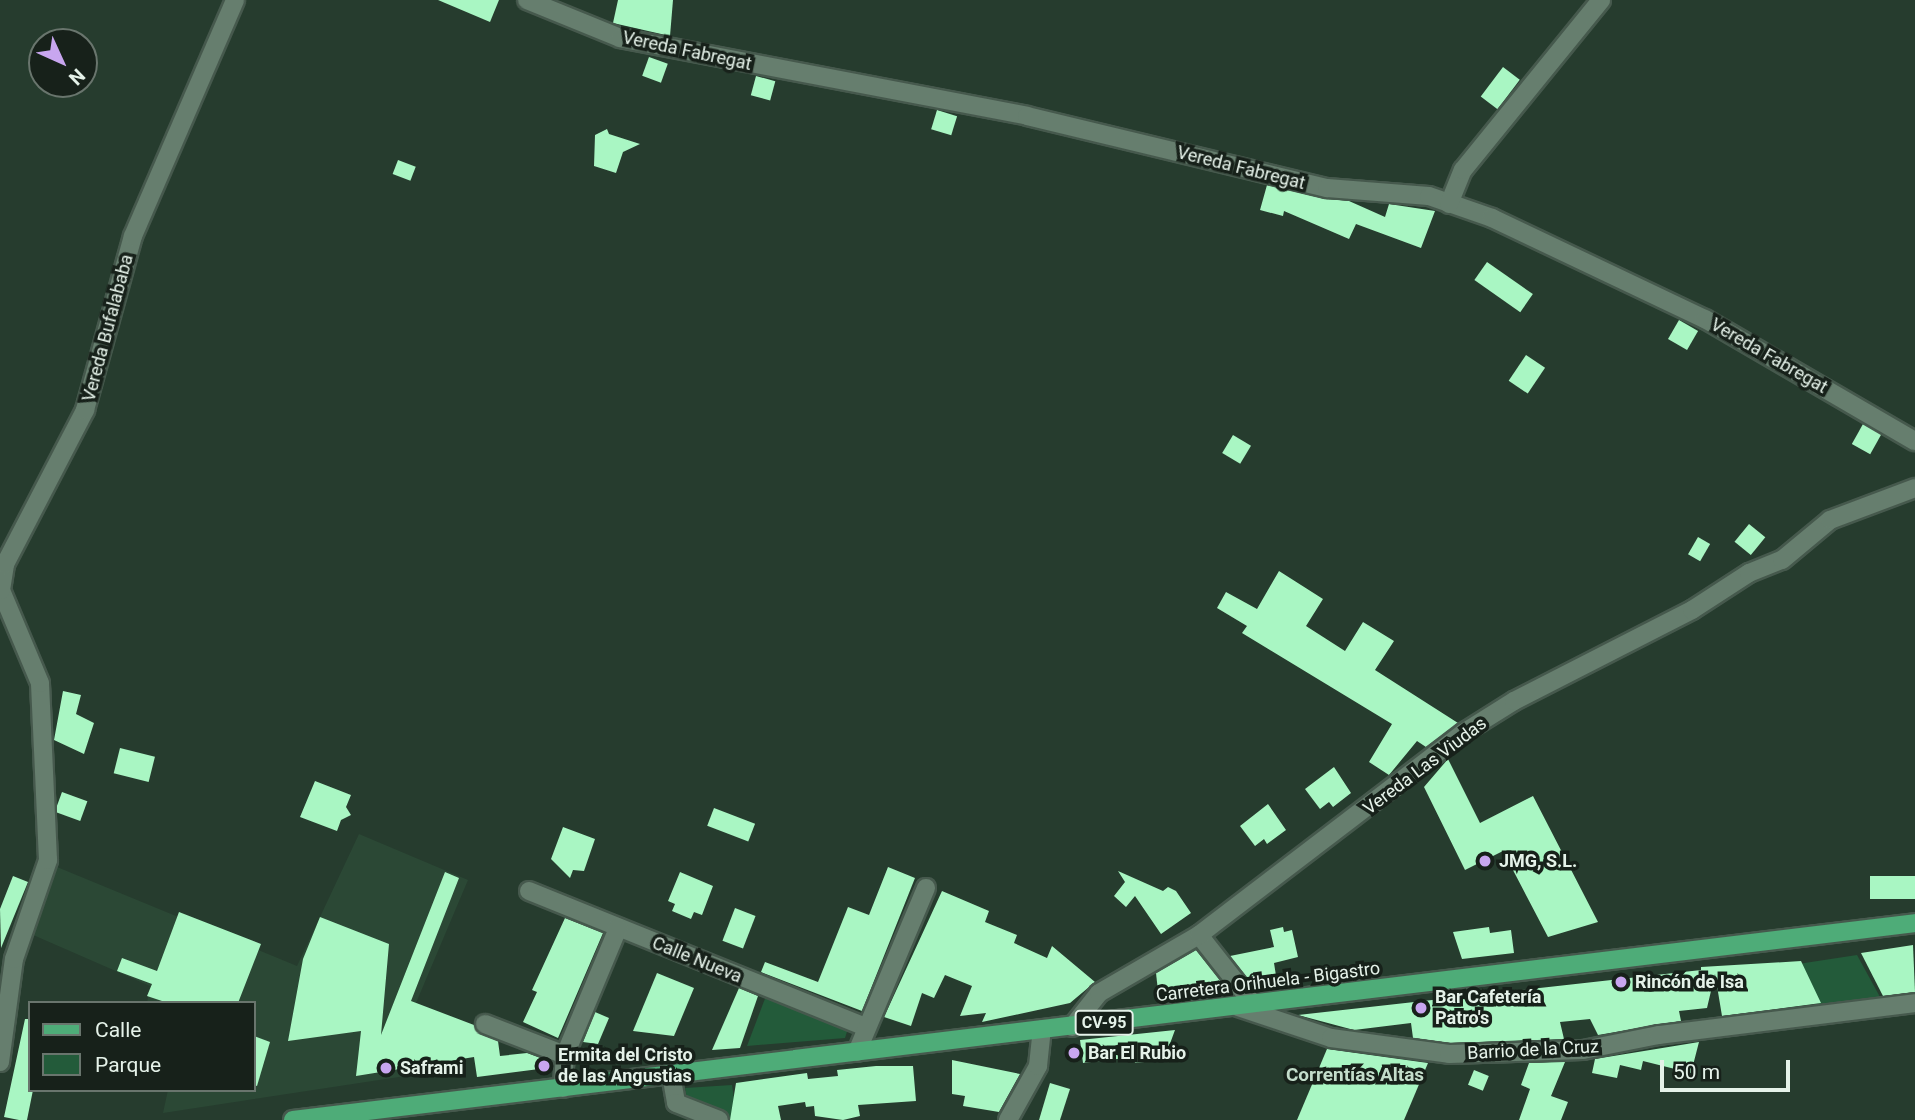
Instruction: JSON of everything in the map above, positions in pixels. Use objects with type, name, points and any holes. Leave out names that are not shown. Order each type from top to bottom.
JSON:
[{"type":"main road","name":"Carretera Orihuela - Bigastro","points":[[293,1120],[1042,1029],[1246,1007],[1915,923]]},
{"type":"street","name":"Vereda Bufalababa","points":[[0,1062],[14,959],[48,860],[40,683],[1,590],[5,564],[85,410],[133,236],[235,0]]},
{"type":"street","name":"Vereda Fabregat","points":[[527,0],[620,38],[1027,116],[1327,188],[1429,197],[1492,218],[1704,319],[1915,440]]},
{"type":"street","points":[[1449,204],[1463,170],[1601,0]]},
{"type":"street","name":"Vereda Las Viudas","points":[[1072,1027],[1099,993],[1199,935],[1463,733],[1514,701],[1692,610],[1749,573],[1782,560],[1830,520],[1915,488]]},
{"type":"street","points":[[857,1052],[926,888]]},
{"type":"street","name":"Calle Nueva","points":[[529,891],[866,1027]]},
{"type":"street","points":[[563,1087],[565,1055],[618,928]]},
{"type":"street","points":[[1199,935],[1246,1007]]},
{"type":"street","name":"Barrio de la Cruz","points":[[1246,1007],[1331,1038],[1449,1054],[1583,1050],[1659,1035],[1915,1003]]},
{"type":"street","points":[[485,1024],[565,1055]]},
{"type":"street","points":[[1008,1120],[1038,1066],[1042,1029]]},
{"type":"street","points":[[671,1074],[676,1103],[695,1116],[719,1120]]},
{"type":"shaded area","points":[[359,834],[468,880],[416,1003],[439,1012],[445,1070],[163,1113],[168,1092],[256,1092],[256,1001],[147,1001],[150,986],[24,931],[57,867],[297,966]]},
{"type":"green space","points":[[1857,955],[1880,997],[1820,1007],[1798,964]]},
{"type":"green space","points":[[766,996],[849,1025],[845,1038],[747,1046]]},
{"type":"green space","points":[[732,1085],[737,1120],[688,1104],[685,1088]]},
{"type":"building","points":[[438,0],[499,0],[490,22]]},
{"type":"building","points":[[618,0],[673,0],[670,36],[613,23]]},
{"type":"building","points":[[649,57],[668,64],[661,83],[642,76]]},
{"type":"building","points":[[1503,67],[1520,80],[1498,109],[1481,97]]},
{"type":"building","points":[[756,76],[775,81],[770,100],[751,95]]},
{"type":"building","points":[[937,110],[957,116],[951,135],[931,129]]},
{"type":"building","points":[[607,129],[609,134],[640,144],[623,152],[616,173],[594,166],[595,135]]},
{"type":"building","points":[[398,160],[416,167],[410,181],[393,174]]},
{"type":"building","points":[[1267,185],[1349,201],[1385,217],[1389,204],[1435,211],[1421,248],[1356,224],[1349,239],[1284,211],[1283,216],[1260,210]]},
{"type":"building","points":[[1487,262],[1533,294],[1520,312],[1474,280]]},
{"type":"building","points":[[1679,320],[1698,331],[1687,350],[1668,339]]},
{"type":"building","points":[[1526,355],[1545,368],[1528,394],[1509,381]]},
{"type":"building","points":[[1863,424],[1881,434],[1870,454],[1852,444]]},
{"type":"building","points":[[1233,435],[1251,446],[1240,464],[1222,453]]},
{"type":"building","points":[[1749,524],[1765,537],[1751,555],[1735,542]]},
{"type":"building","points":[[1698,537],[1710,544],[1700,561],[1688,554]]},
{"type":"building","points":[[1279,571],[1323,599],[1306,626],[1345,651],[1363,622],[1394,641],[1375,670],[1458,723],[1426,747],[1417,741],[1389,775],[1369,762],[1392,724],[1242,633],[1247,626],[1217,608],[1226,592],[1257,609]]},
{"type":"building","points":[[63,691],[81,695],[76,714],[94,723],[84,754],[54,740]]},
{"type":"building","points":[[120,748],[155,757],[149,782],[114,773]]},
{"type":"building","points":[[1448,759],[1480,823],[1533,796],[1598,922],[1548,937],[1503,851],[1465,870],[1424,787]]},
{"type":"building","points":[[1334,767],[1351,793],[1333,807],[1329,802],[1320,809],[1305,789]]},
{"type":"building","points":[[315,781],[351,795],[346,807],[351,815],[341,820],[337,831],[300,817]]},
{"type":"building","points":[[62,792],[87,801],[80,821],[55,812]]},
{"type":"building","points":[[1268,804],[1286,830],[1267,844],[1264,839],[1255,846],[1240,826]]},
{"type":"building","points":[[714,808],[755,824],[748,842],[707,826]]},
{"type":"building","points":[[563,827],[595,839],[584,871],[573,870],[570,878],[551,859]]},
{"type":"building","points":[[888,867],[915,878],[862,1011],[761,972],[765,962],[818,982],[848,907],[869,915]]},
{"type":"building","points":[[1118,871],[1163,891],[1168,887],[1176,891],[1191,913],[1161,934],[1135,896],[1126,907],[1114,896],[1125,882]]},
{"type":"building","points":[[445,872],[459,878],[411,1001],[474,1025],[480,1034],[498,1041],[500,1056],[527,1053],[546,1060],[547,1068],[477,1077],[474,1057],[356,1076],[361,1031],[288,1041],[303,959],[320,917],[389,944],[381,1035]]},
{"type":"building","points":[[680,872],[713,886],[702,915],[694,912],[691,919],[672,911],[675,904],[668,901]]},
{"type":"building","points":[[13,876],[28,882],[1,948],[0,909]]},
{"type":"building","points":[[1870,876],[1915,876],[1915,899],[1870,899]]},
{"type":"building","points":[[942,891],[989,911],[985,922],[1017,935],[1014,943],[1047,958],[1052,946],[1095,982],[1070,1003],[982,1022],[986,1013],[960,1016],[972,986],[945,975],[934,998],[922,993],[911,1026],[884,1017]]},
{"type":"building","points":[[735,908],[756,916],[743,949],[722,941]]},
{"type":"building","points":[[179,912],[261,944],[239,1001],[162,1001],[147,996],[152,984],[117,971],[122,958],[157,971]]},
{"type":"building","points":[[565,918],[603,933],[558,1038],[523,1022],[537,992],[532,990]]},
{"type":"building","points":[[1283,927],[1284,932],[1292,930],[1298,957],[1274,963],[1277,982],[1253,985],[1230,956],[1274,947],[1270,930]]},
{"type":"building","points":[[1489,927],[1490,933],[1511,930],[1514,953],[1462,959],[1453,932]]},
{"type":"building","points":[[1913,945],[1915,992],[1883,996],[1861,953]]},
{"type":"building","points":[[1196,950],[1223,984],[1215,991],[1159,1000],[1156,973]]},
{"type":"building","points":[[1801,961],[1821,1003],[1722,1016],[1715,974],[1707,1008],[1679,1011],[1681,1021],[1598,1035],[1590,1019],[1560,1022],[1564,1039],[1450,1043],[1413,1038],[1411,1023],[1354,1030],[1298,1015],[1701,970],[1701,967]]},
{"type":"building","points":[[657,973],[694,988],[674,1036],[633,1031]]},
{"type":"building","points":[[739,988],[758,996],[740,1048],[712,1050]]},
{"type":"building","points":[[595,1012],[609,1018],[598,1044],[583,1042]]},
{"type":"building","points":[[25,1019],[28,1019],[28,1092],[33,1092],[27,1120],[4,1117]]},
{"type":"building","points":[[1175,1030],[1164,1060],[1135,1063],[1134,1057],[1083,1063],[1080,1040]]},
{"type":"building","points":[[256,1037],[270,1042],[256,1086]]},
{"type":"building","points":[[1699,1042],[1691,1073],[1643,1061],[1641,1070],[1620,1065],[1617,1078],[1592,1073],[1595,1059]]},
{"type":"building","points":[[1327,1049],[1428,1063],[1404,1120],[1297,1120]]},
{"type":"building","points":[[952,1060],[1020,1074],[999,1112],[963,1106],[965,1096],[952,1094]]},
{"type":"building","points":[[1565,1062],[1551,1096],[1568,1102],[1561,1120],[1519,1120],[1530,1089],[1521,1085],[1529,1063]]},
{"type":"building","points":[[913,1066],[916,1101],[858,1105],[860,1116],[843,1120],[815,1116],[814,1106],[806,1107],[805,1102],[778,1106],[781,1120],[730,1120],[736,1083],[807,1073],[808,1079],[838,1076],[837,1070]]},
{"type":"building","points":[[1474,1070],[1489,1076],[1483,1091],[1468,1085]]},
{"type":"building","points":[[1050,1083],[1070,1089],[1060,1120],[1039,1120]]},
{"type":"place","name":"JMG, S.L.","points":[[1485,861]]},
{"type":"place","name":"Rincón de Isa","points":[[1621,982]]},
{"type":"place","name":"Bar Cafetería Patro's","points":[[1421,1008]]},
{"type":"place","name":"Bar El Rubio","points":[[1074,1053]]},
{"type":"place","name":"Ermita del Cristo de las Angustias","points":[[544,1066]]},
{"type":"place","name":"Saframi","points":[[386,1068]]},
{"type":"district","name":"Correntías Altas","points":[[1355,1075]]}]
